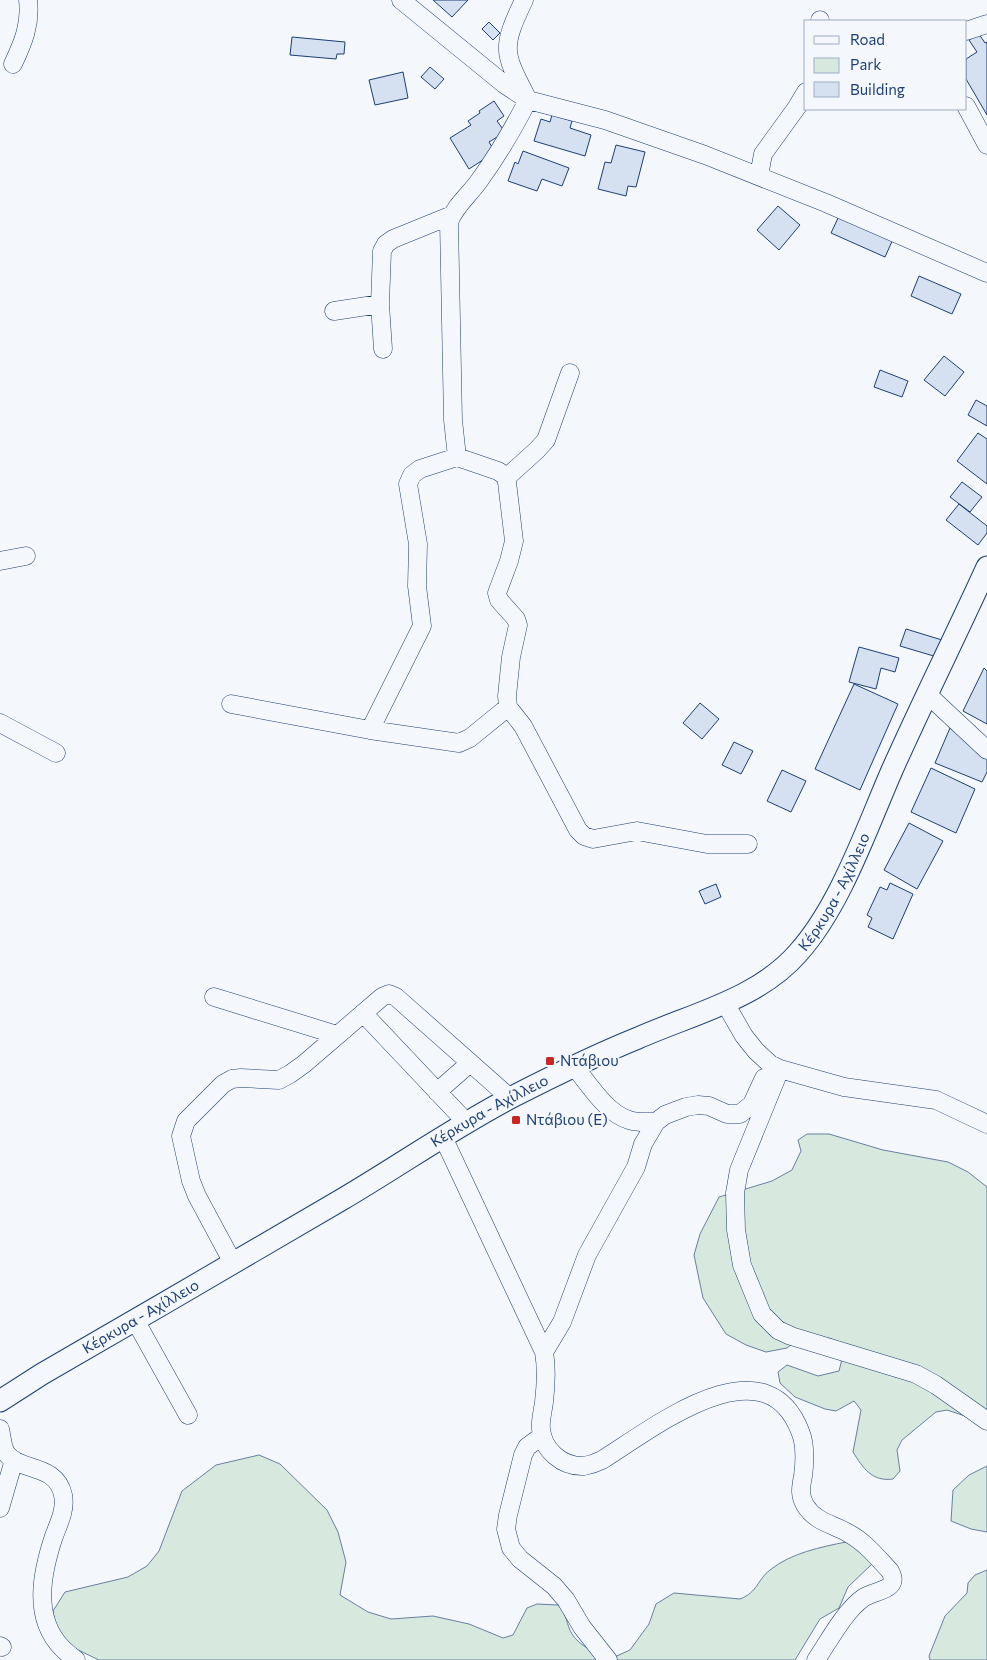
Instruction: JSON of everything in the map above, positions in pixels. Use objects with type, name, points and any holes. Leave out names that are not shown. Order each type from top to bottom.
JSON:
[{"type":"main road","name":"Κέρκυρα - Αχίλλειο","points":[[0,1401],[510,1098],[574,1066],[639,1037],[725,1003],[760,985],[779,972],[796,956],[822,921],[842,884],[927,694],[982,592],[987,567]]},
{"type":"street","points":[[14,64],[27,31],[28,0]]},
{"type":"street","points":[[524,0],[509,32],[507,51],[510,62],[528,100]]},
{"type":"street","points":[[403,1],[504,84],[528,100],[605,120],[705,155],[826,203],[987,273]]},
{"type":"street","points":[[967,32],[987,24]]},
{"type":"street","points":[[759,176],[764,154],[804,95]]},
{"type":"street","points":[[457,457],[453,420],[449,222],[452,215],[478,183],[507,140],[528,100]]},
{"type":"street","points":[[967,108],[987,145]]},
{"type":"street","points":[[383,349],[380,304],[381,255],[386,244],[393,239],[452,215]]},
{"type":"street","points":[[334,311],[380,304]]},
{"type":"street","points":[[506,478],[541,447],[546,440],[570,373]]},
{"type":"street","points":[[370,730],[422,626],[417,586],[418,544],[409,489],[410,479],[420,469],[457,457],[498,471],[506,478],[514,540],[509,561],[497,593],[499,600],[516,619],[518,625],[511,657],[507,696],[508,707],[523,726],[578,830],[588,838],[597,839],[637,831],[707,844],[748,844]]},
{"type":"street","points":[[0,561],[26,556]]},
{"type":"street","points":[[927,694],[987,750]]},
{"type":"street","points":[[231,704],[370,730],[459,743],[470,738],[508,707]]},
{"type":"street","points":[[0,723],[56,753]]},
{"type":"street","points":[[233,1263],[197,1196],[191,1181],[181,1136],[186,1121],[223,1084],[232,1079],[241,1078],[279,1080],[304,1064],[382,997],[389,994],[393,995],[510,1098]]},
{"type":"street","points":[[214,997],[337,1035]]},
{"type":"street","points":[[725,1003],[744,1036],[756,1051],[775,1066],[844,1087],[936,1100],[987,1124]]},
{"type":"street","points":[[363,1013],[467,1124]]},
{"type":"street","points":[[437,1092],[470,1062]]},
{"type":"street","points":[[574,1066],[600,1098],[621,1117],[635,1122],[656,1122]]},
{"type":"street","points":[[544,1352],[562,1322],[587,1255],[636,1166],[643,1144],[656,1122],[665,1116],[692,1106],[709,1106],[727,1114],[740,1114],[756,1098],[775,1066]]},
{"type":"street","points":[[775,1066],[739,1170],[735,1193],[736,1230],[742,1265],[762,1314],[778,1330],[791,1336],[916,1374],[936,1385],[987,1421]]},
{"type":"street","points":[[443,1137],[544,1352],[547,1368],[540,1426],[542,1436],[553,1454],[563,1461],[572,1464],[589,1465],[602,1460],[676,1413],[700,1402],[735,1391],[761,1391],[785,1405],[794,1418],[804,1442],[803,1477],[800,1486],[804,1504],[817,1519],[848,1533],[865,1544],[893,1576],[893,1582],[885,1590],[875,1591],[863,1598],[851,1609],[816,1660]]},
{"type":"street","points":[[135,1320],[188,1416]]},
{"type":"street","points":[[0,1429],[6,1451],[14,1460],[50,1475],[56,1481],[63,1496],[62,1513],[44,1572],[43,1608],[48,1626],[61,1648],[76,1660]]},
{"type":"street","points":[[542,1436],[526,1447],[523,1455],[508,1515],[507,1538],[511,1548],[520,1559],[554,1586],[566,1600],[582,1627],[608,1660]]},
{"type":"street","points":[[0,1508],[14,1460]]},
{"type":"green space","points":[[807,1134],[829,1134],[883,1150],[948,1162],[968,1172],[987,1187],[987,1429],[977,1420],[947,1410],[936,1412],[902,1440],[897,1450],[900,1471],[893,1479],[879,1478],[869,1473],[853,1452],[861,1410],[854,1401],[836,1411],[825,1409],[795,1397],[780,1383],[778,1372],[787,1365],[818,1376],[839,1371],[844,1351],[838,1342],[829,1338],[796,1341],[787,1348],[766,1352],[746,1345],[726,1334],[703,1298],[694,1255],[700,1234],[719,1197],[772,1181],[792,1170],[801,1151],[798,1140]]},
{"type":"green space","points":[[259,1455],[280,1464],[327,1510],[338,1532],[346,1562],[340,1595],[368,1612],[391,1619],[433,1616],[469,1624],[503,1638],[513,1635],[527,1608],[537,1604],[558,1605],[564,1613],[575,1639],[589,1649],[610,1659],[630,1650],[649,1624],[656,1604],[674,1593],[740,1599],[750,1593],[770,1570],[787,1559],[846,1542],[861,1549],[873,1563],[848,1587],[839,1608],[820,1619],[795,1660],[99,1660],[72,1647],[57,1632],[53,1611],[65,1592],[128,1577],[147,1566],[159,1551],[182,1491],[216,1465]]},
{"type":"green space","points":[[987,1466],[987,1532],[971,1529],[951,1521],[953,1490],[969,1475]]},
{"type":"green space","points":[[987,1570],[987,1660],[930,1660],[929,1656],[945,1616],[967,1593],[968,1583],[975,1575]]},
{"type":"building","points":[[433,0],[468,0],[452,17]]},
{"type":"building","points":[[489,22],[500,33],[493,40],[482,29]]},
{"type":"building","points":[[979,34],[985,43],[987,42],[987,115],[967,81],[967,58],[977,52],[969,40]]},
{"type":"building","points":[[292,37],[345,42],[344,54],[337,54],[336,59],[290,55]]},
{"type":"building","points":[[430,67],[444,79],[435,89],[421,77]]},
{"type":"building","points":[[403,72],[408,98],[375,105],[369,80]]},
{"type":"building","points":[[494,101],[504,116],[497,121],[505,132],[489,142],[495,152],[469,169],[450,138],[471,125],[468,121]]},
{"type":"building","points":[[552,115],[572,121],[570,128],[591,135],[585,156],[534,141],[541,119],[550,122]]},
{"type":"building","points":[[616,145],[645,152],[636,187],[628,186],[626,196],[598,189],[605,162],[611,163]]},
{"type":"building","points":[[523,151],[569,168],[562,186],[542,179],[537,191],[508,181],[515,162],[518,164]]},
{"type":"building","points":[[778,206],[800,225],[779,250],[757,230]]},
{"type":"building","points":[[839,216],[894,237],[885,257],[831,233]]},
{"type":"building","points":[[919,276],[961,294],[952,314],[911,296]]},
{"type":"building","points":[[944,356],[964,372],[945,396],[924,380]]},
{"type":"building","points":[[880,370],[908,381],[902,397],[874,387]]},
{"type":"building","points":[[976,400],[987,406],[987,426],[968,415]]},
{"type":"building","points":[[978,433],[987,439],[987,484],[957,461]]},
{"type":"building","points":[[962,482],[982,497],[970,512],[950,497]]},
{"type":"building","points":[[959,504],[987,526],[987,533],[978,545],[946,520]]},
{"type":"building","points":[[906,629],[942,640],[937,657],[900,646]]},
{"type":"building","points":[[859,647],[899,658],[895,672],[881,668],[876,689],[849,682]]},
{"type":"building","points":[[984,668],[987,671],[987,724],[963,711]]},
{"type":"building","points":[[854,684],[898,704],[860,790],[815,769]]},
{"type":"building","points":[[700,703],[719,719],[702,739],[683,723]]},
{"type":"building","points":[[950,728],[960,733],[987,757],[987,772],[982,782],[935,763]]},
{"type":"building","points":[[734,742],[753,751],[741,774],[722,765]]},
{"type":"building","points":[[931,768],[975,789],[956,833],[911,812]]},
{"type":"building","points":[[782,770],[806,781],[791,812],[767,801]]},
{"type":"building","points":[[909,823],[943,841],[917,889],[884,870]]},
{"type":"building","points":[[890,883],[913,894],[893,939],[868,927],[872,918],[867,915],[880,887],[887,890]]},
{"type":"building","points":[[716,884],[721,897],[705,904],[699,891]]},
{"type":"place","name":"Ντάβιου","points":[[550,1061]]},
{"type":"place","name":"Ντάβιου (E)","points":[[516,1120]]}]
